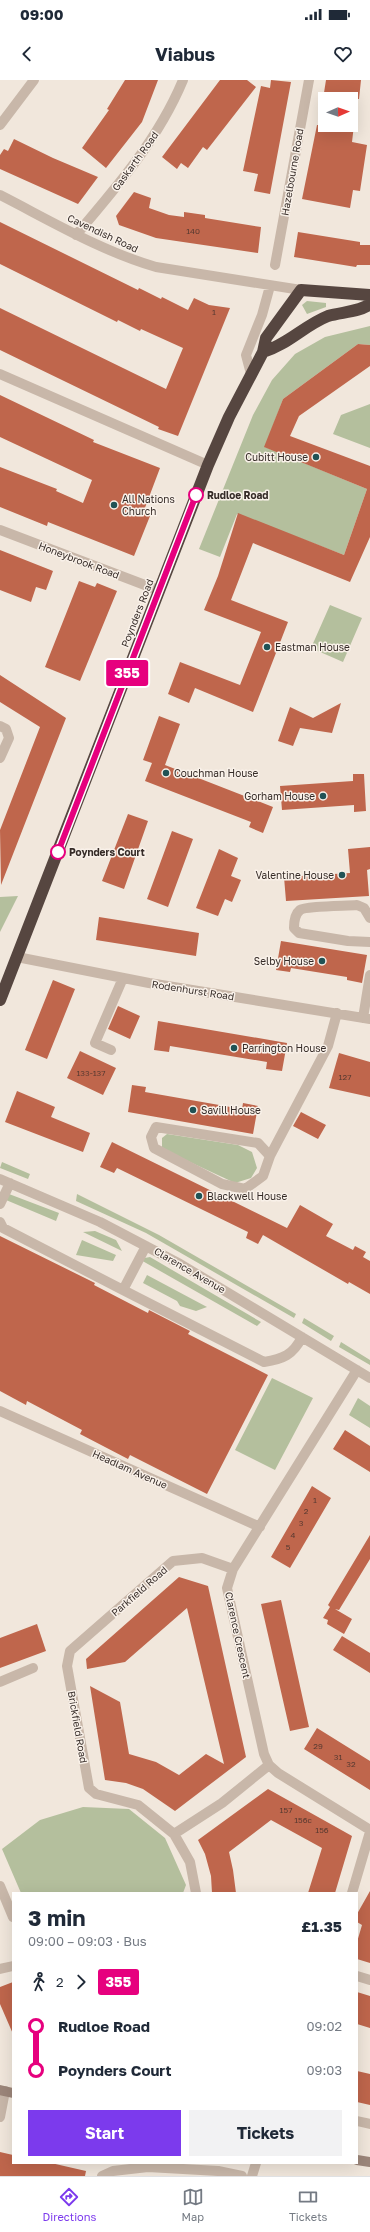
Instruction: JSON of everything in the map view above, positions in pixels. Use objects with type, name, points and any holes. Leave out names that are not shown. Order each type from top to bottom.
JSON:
[{"type":"highway","points":[[370,295],[301,290],[266,338],[263,352],[275,349],[305,328],[328,316],[366,307],[370,304]]},
{"type":"highway","name":"Poynders Road","points":[[0,1000],[83,789],[158,590],[208,465],[263,352]]},
{"type":"main road","points":[[358,2160],[370,2162]]},
{"type":"street","points":[[0,125],[34,80]]},
{"type":"street","name":"Gaskarth Road","points":[[76,235],[140,155],[162,123],[183,80]]},
{"type":"street","name":"Hazelbourne Road","points":[[275,265],[309,80]]},
{"type":"street","name":"Cavendish Road","points":[[0,195],[76,235],[135,261],[156,267],[270,286]]},
{"type":"street","points":[[251,374],[246,355],[262,315],[270,286],[301,290]]},
{"type":"street","points":[[0,374],[208,465]]},
{"type":"street","name":"Honeybrook Road","points":[[0,530],[158,590]]},
{"type":"street","points":[[0,726],[6,729],[9,738],[0,758]]},
{"type":"street","points":[[370,918],[364,908],[357,905],[304,908],[297,914],[294,925],[294,928],[299,933],[348,941],[370,942]]},
{"type":"street","name":"Rodenhurst Road","points":[[17,957],[123,978],[366,1019]]},
{"type":"street","points":[[366,1019],[370,975]]},
{"type":"street","points":[[112,1050],[95,1043],[123,978]]},
{"type":"street","points":[[270,1156],[258,1143],[156,1127],[151,1137],[154,1148],[222,1184],[245,1189],[262,1176],[270,1156],[328,1046],[337,1013]]},
{"type":"street","points":[[0,1204],[5,1181]]},
{"type":"street","name":"Clarence Avenue","points":[[5,1181],[86,1216],[146,1246],[207,1279],[370,1378]]},
{"type":"street","points":[[0,1222],[3,1228],[264,1362],[283,1359],[298,1346],[302,1337]]},
{"type":"street","points":[[123,1290],[146,1246]]},
{"type":"street","name":"Clarence Crescent","points":[[269,1765],[264,1754],[227,1588],[233,1569],[357,1370]]},
{"type":"street","name":"Headlam Avenue","points":[[0,1410],[260,1527]]},
{"type":"street","name":"Parkfield Road","points":[[67,1666],[70,1652],[173,1561],[202,1558],[233,1569]]},
{"type":"street","name":"Brickfield Road","points":[[67,1666],[90,1788],[96,1794],[138,1805],[174,1834]]},
{"type":"street","points":[[0,1682],[33,1668]]},
{"type":"street","points":[[196,1892],[190,1862],[174,1834],[222,1803],[269,1765],[278,1773],[370,1831],[352,1892]]},
{"type":"street","points":[[0,1886],[12,1916]]},
{"type":"street","points":[[0,1969],[12,1966]]},
{"type":"street","points":[[358,1976],[370,1980]]},
{"type":"street","points":[[0,2117],[6,2091]]},
{"type":"street","points":[[358,2121],[370,2124]]},
{"type":"street","points":[[252,2176],[256,2164]]},
{"type":"street","points":[[102,2176],[113,2171],[148,2166],[161,2172],[181,2168],[242,2176]]},
{"type":"green space","points":[[307,301],[326,303],[326,307],[307,314],[302,305]]},
{"type":"green space","points":[[370,326],[370,345],[358,344],[283,399],[265,447],[367,489],[344,555],[237,514],[220,557],[199,549],[253,415],[272,380],[295,354],[325,337]]},
{"type":"green space","points":[[370,404],[370,448],[333,434],[341,415]]},
{"type":"green space","points":[[330,605],[362,618],[343,662],[311,648]]},
{"type":"green space","points":[[18,896],[0,932],[0,897]]},
{"type":"green space","points":[[167,1134],[238,1145],[252,1152],[257,1168],[251,1178],[235,1183],[162,1149],[162,1138]]},
{"type":"green space","points":[[2,1162],[30,1174],[28,1179],[0,1168]]},
{"type":"green space","points":[[9,1194],[59,1213],[56,1221],[6,1200]]},
{"type":"green space","points":[[77,1194],[159,1235],[296,1314],[294,1318],[146,1233],[76,1201]]},
{"type":"green space","points":[[95,1231],[116,1240],[122,1251],[83,1232]]},
{"type":"green space","points":[[82,1240],[116,1255],[113,1261],[76,1255]]},
{"type":"green space","points":[[150,1257],[261,1322],[257,1326],[139,1259]]},
{"type":"green space","points":[[147,1275],[207,1307],[196,1311],[180,1306],[177,1301],[143,1283]]},
{"type":"green space","points":[[304,1318],[334,1336],[331,1341],[302,1323]]},
{"type":"green space","points":[[341,1342],[370,1360],[370,1365],[339,1347]]},
{"type":"green space","points":[[272,1378],[313,1398],[275,1470],[235,1450]]},
{"type":"green space","points":[[358,1398],[370,1406],[370,1428],[349,1415]]},
{"type":"green space","points":[[83,1807],[129,1809],[165,1838],[186,1885],[183,1892],[21,1892],[2,1849],[40,1820]]},
{"type":"building","points":[[125,80],[158,80],[142,122],[106,168],[82,148],[109,110],[107,109]]},
{"type":"building","points":[[220,80],[247,80],[256,87],[207,150],[203,147],[188,168],[181,163],[177,169],[162,157]]},
{"type":"building","points":[[271,80],[291,82],[270,194],[254,191],[258,174],[243,171],[261,86],[270,88]]},
{"type":"building","points":[[326,80],[361,80],[359,99],[358,92],[324,92]]},
{"type":"building","points":[[317,125],[318,132],[353,132],[352,142],[367,145],[360,191],[353,190],[350,208],[302,199]]},
{"type":"building","points":[[14,139],[53,158],[98,177],[78,204],[0,169],[0,155],[4,149],[8,151]]},
{"type":"building","points":[[134,192],[151,198],[149,208],[169,215],[184,217],[184,212],[205,215],[205,218],[261,227],[258,253],[156,238],[119,225],[116,216]]},
{"type":"building","points":[[0,222],[138,290],[139,288],[161,299],[162,297],[188,310],[194,298],[209,305],[230,308],[178,436],[158,429],[159,427],[0,350],[0,308],[166,389],[183,348],[141,329],[140,331],[118,320],[117,322],[0,264]]},
{"type":"building","points":[[298,232],[360,242],[360,245],[370,245],[370,265],[357,265],[356,267],[294,257]]},
{"type":"building","name":"Cubitt House","points":[[358,344],[370,345],[370,366],[299,416],[290,436],[370,466],[370,537],[350,582],[253,543],[231,600],[288,622],[253,712],[195,688],[189,703],[168,694],[180,662],[240,685],[261,632],[204,610],[218,576],[238,513],[344,555],[367,489],[264,447],[283,399]]},
{"type":"building","points":[[0,395],[94,440],[93,442],[160,468],[143,513],[150,516],[134,556],[48,522],[47,526],[0,507],[0,467],[57,489],[56,491],[83,503],[92,480],[0,437]]},
{"type":"building","points":[[0,550],[53,571],[46,590],[36,587],[31,602],[0,590]]},
{"type":"building","points":[[79,581],[95,587],[97,583],[117,591],[80,681],[45,667]]},
{"type":"building","points":[[0,675],[66,718],[1,885],[0,830],[40,727],[0,702]]},
{"type":"building","points":[[341,703],[332,733],[300,728],[293,746],[278,741],[290,707],[313,718]]},
{"type":"building","name":"Couchman House","points":[[159,716],[180,724],[165,765],[273,807],[263,833],[249,827],[251,822],[145,781],[152,763],[143,760]]},
{"type":"building","name":"Gorham House","points":[[353,774],[364,774],[366,811],[354,812],[354,805],[282,810],[280,786],[353,781]]},
{"type":"building","points":[[128,814],[148,821],[124,889],[102,881]]},
{"type":"building","points":[[172,831],[193,839],[168,907],[147,899]]},
{"type":"building","name":"Valentine House","points":[[370,847],[370,869],[367,870],[369,896],[286,901],[284,877],[350,873],[348,849]]},
{"type":"building","points":[[219,849],[238,858],[231,876],[241,880],[232,902],[225,899],[218,916],[196,908]]},
{"type":"building","points":[[99,917],[199,933],[196,956],[96,940]]},
{"type":"building","name":"Selby House","points":[[281,941],[367,955],[362,983],[347,980],[347,977],[291,968],[290,972],[276,970]]},
{"type":"building","points":[[53,980],[75,989],[47,1059],[25,1050]]},
{"type":"building","points":[[118,1006],[140,1016],[130,1039],[108,1029]]},
{"type":"building","name":"Parrington House","points":[[158,1021],[287,1043],[282,1071],[266,1069],[267,1062],[170,1046],[169,1052],[154,1050]]},
{"type":"building","points":[[80,1051],[116,1068],[103,1095],[67,1078]]},
{"type":"building","points":[[339,1053],[370,1062],[370,1097],[329,1088]]},
{"type":"building","name":"Savill House","points":[[132,1085],[146,1087],[145,1092],[242,1109],[243,1103],[258,1106],[253,1134],[128,1112]]},
{"type":"building","points":[[17,1091],[55,1107],[51,1117],[90,1133],[83,1152],[5,1122]]},
{"type":"building","points":[[301,1112],[326,1125],[318,1139],[293,1126]]},
{"type":"building","points":[[112,1142],[287,1228],[300,1205],[333,1224],[326,1236],[353,1250],[355,1246],[366,1252],[363,1257],[370,1261],[370,1294],[349,1282],[348,1284],[263,1235],[258,1244],[246,1238],[248,1232],[117,1168],[114,1173],[100,1167]]},
{"type":"building","points":[[0,1236],[95,1283],[94,1285],[148,1313],[149,1310],[190,1331],[188,1334],[268,1375],[207,1494],[130,1455],[128,1459],[80,1434],[82,1430],[27,1401],[26,1405],[0,1391]]},
{"type":"building","points":[[345,1430],[370,1446],[370,1472],[333,1449]]},
{"type":"building","points":[[312,1486],[331,1498],[290,1568],[271,1557]]},
{"type":"building","points":[[370,1535],[370,1559],[339,1610],[335,1609],[352,1619],[344,1634],[327,1624],[328,1620],[323,1618],[330,1607],[328,1605]]},
{"type":"building","points":[[179,1577],[208,1586],[246,1757],[175,1811],[143,1789],[126,1783],[105,1780],[90,1686],[120,1702],[129,1754],[156,1762],[179,1775],[206,1754],[224,1764],[187,1608],[125,1662],[87,1669],[86,1659]]},
{"type":"building","points":[[281,1600],[309,1727],[290,1731],[261,1604]]},
{"type":"building","points":[[37,1624],[46,1651],[0,1668],[0,1638]]},
{"type":"building","points":[[342,1636],[370,1653],[370,1673],[333,1650]]},
{"type":"building","points":[[317,1728],[370,1761],[370,1790],[304,1749]]},
{"type":"building","points":[[268,1789],[352,1836],[335,1892],[308,1892],[322,1848],[271,1820],[229,1852],[236,1892],[212,1892],[211,1876],[205,1854],[198,1840]]},
{"type":"building","points":[[370,1891],[370,1963],[358,1959],[358,1939],[362,1925],[358,1923],[358,1912]]},
{"type":"building","points":[[12,1982],[12,2032],[0,2004],[0,1987]]},
{"type":"building","points":[[358,1992],[370,1996],[370,2028],[358,2024]]},
{"type":"building","points":[[358,2071],[370,2074],[370,2105],[358,2102]]},
{"type":"building","points":[[0,2152],[12,2155],[12,2164],[55,2164],[86,2171],[85,2176],[0,2176]]},
{"type":"bus line","name":"355","points":[[58,852],[196,495]]},
{"type":"place","name":"Cubitt House","points":[[316,457]]},
{"type":"place","name":"Rudloe Road","points":[[196,495]]},
{"type":"place","name":"All Nations Church","points":[[114,505]]},
{"type":"place","name":"Eastman House","points":[[267,647]]},
{"type":"place","name":"Couchman House","points":[[166,773]]},
{"type":"place","name":"Gorham House","points":[[323,796]]},
{"type":"place","name":"Poynders Court","points":[[58,852]]},
{"type":"place","name":"Valentine House","points":[[342,875]]},
{"type":"place","name":"Selby House","points":[[322,961]]},
{"type":"place","name":"Parrington House","points":[[234,1048]]},
{"type":"place","name":"Savill House","points":[[193,1110]]},
{"type":"place","name":"Blackwell House","points":[[199,1196]]}]
